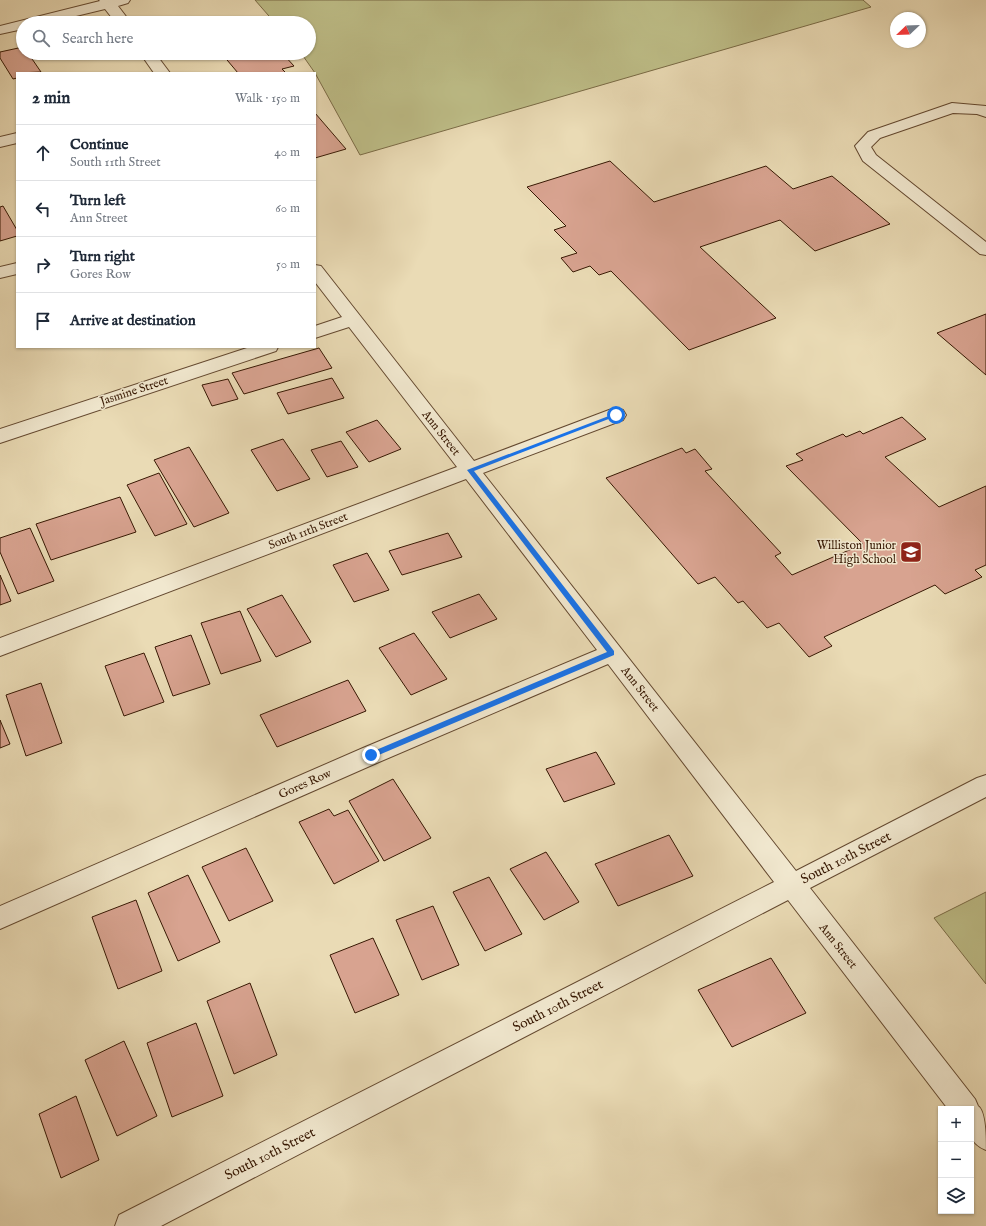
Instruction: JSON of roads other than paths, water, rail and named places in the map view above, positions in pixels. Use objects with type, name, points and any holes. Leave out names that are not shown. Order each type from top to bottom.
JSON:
[{"type":"street","points":[[55,16],[107,2],[123,0]]},
{"type":"street","points":[[107,2],[118,16]]},
{"type":"street","points":[[0,30],[16,27]]},
{"type":"street","points":[[152,60],[161,72]]},
{"type":"street","points":[[986,112],[980,109],[952,108],[874,136],[863,146],[869,158],[986,250]]},
{"type":"street","points":[[0,142],[16,138]]},
{"type":"street","points":[[0,273],[16,268]]},
{"type":"street","name":"Ann Street","points":[[316,271],[963,1106]]},
{"type":"street","points":[[316,332],[353,319]]},
{"type":"street","name":"Jasmine Street","points":[[0,436],[266,348]]},
{"type":"street","name":"South 11th Street","points":[[0,647],[616,415]]},
{"type":"street","name":"Gores Row","points":[[0,918],[371,755],[612,653]]},
{"type":"street","name":"South 10th Street","points":[[130,1226],[986,785]]},
{"type":"street","points":[[974,1121],[986,1136]]},
{"type":"place","name":"Williston Junior High School","points":[[911,552]]}]
